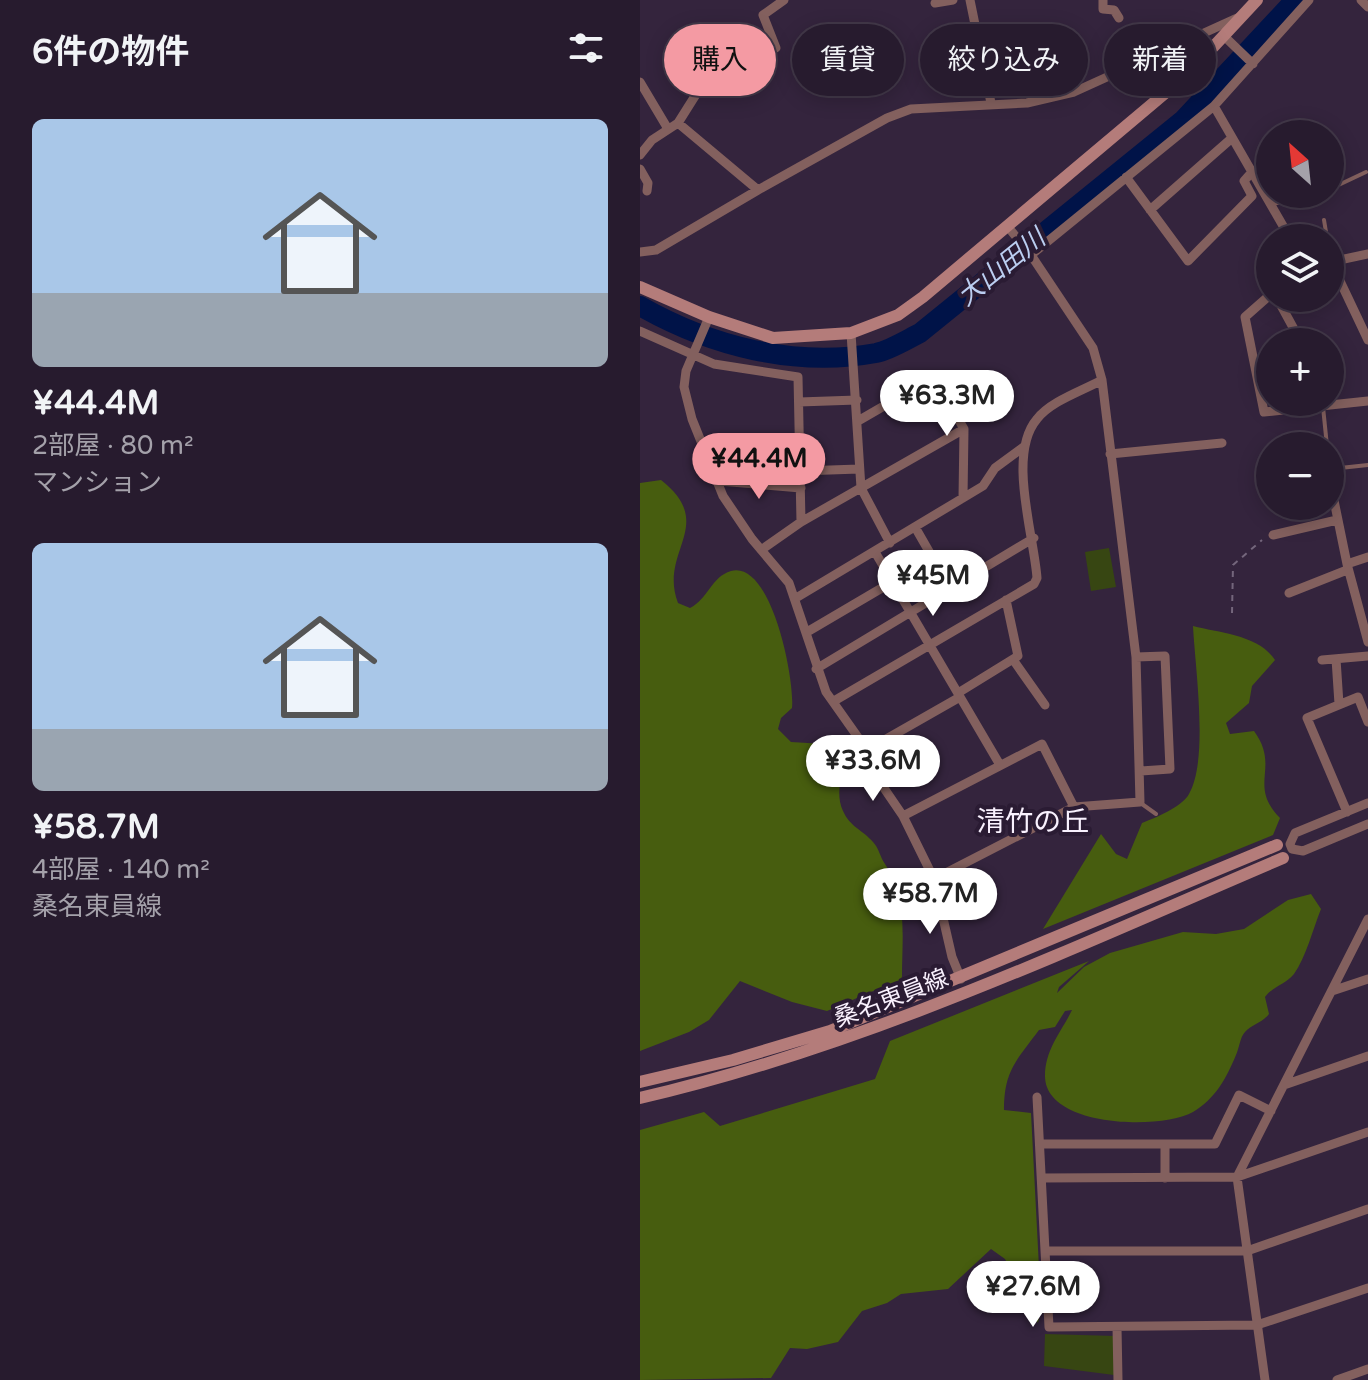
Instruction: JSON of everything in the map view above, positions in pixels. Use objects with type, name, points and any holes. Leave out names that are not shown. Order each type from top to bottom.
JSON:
[{"type":"main road","points":[[640,287],[709,317],[773,338],[851,338],[898,315],[1009,229],[1227,39],[1257,0]]},
{"type":"main road","name":"桑名東員線","points":[[640,1082],[733,1060],[830,1031],[1277,845]]},
{"type":"main road","name":"桑名東員線","points":[[640,1098],[800,1054],[906,1018],[1283,858]]},
{"type":"street","points":[[640,155],[678,123],[707,77],[733,61],[776,48],[763,15],[784,0]]},
{"type":"street","points":[[935,3],[953,0]]},
{"type":"street","points":[[970,0],[991,103]]},
{"type":"street","points":[[1103,0],[1103,9],[1114,10],[1119,18]]},
{"type":"street","points":[[1030,254],[1214,106],[1309,0]]},
{"type":"street","points":[[1361,0],[1368,7]]},
{"type":"street","points":[[640,252],[656,250],[887,118],[911,109],[1027,103],[1074,92],[1244,15]]},
{"type":"street","points":[[1227,39],[1251,62]]},
{"type":"street","points":[[640,82],[668,129]]},
{"type":"street","points":[[1214,106],[1256,178]]},
{"type":"street","points":[[678,123],[758,190]]},
{"type":"street","points":[[1150,210],[1232,138]]},
{"type":"street","points":[[640,169],[648,183],[647,191]]},
{"type":"street","points":[[1126,177],[1188,261],[1252,196],[1244,181],[1252,172]]},
{"type":"street","points":[[934,879],[1074,807],[1140,802],[1136,657],[1102,380],[1093,348],[1030,254],[1009,229]]},
{"type":"street","points":[[1344,258],[1368,254]]},
{"type":"street","points":[[1344,289],[1368,340]]},
{"type":"street","points":[[1256,307],[1245,317],[1256,372]]},
{"type":"street","points":[[709,317],[692,354],[684,387],[688,406],[730,508],[789,583],[807,632],[816,669],[867,750],[873,772],[903,816],[934,879],[952,957],[961,979]]},
{"type":"street","points":[[640,331],[692,354],[745,371],[798,377],[801,522]]},
{"type":"street","points":[[851,338],[861,488],[890,543]]},
{"type":"street","points":[[858,421],[934,377],[964,429],[963,498]]},
{"type":"street","points":[[834,701],[1034,584],[1037,578],[1034,538],[1023,485],[1025,446],[1035,420],[1044,412],[1102,380]]},
{"type":"street","points":[[799,402],[857,400]]},
{"type":"street","points":[[1344,405],[1368,401]]},
{"type":"street","points":[[761,550],[801,522],[964,429]]},
{"type":"street","points":[[1110,454],[1222,443]]},
{"type":"street","points":[[796,598],[983,486],[995,468],[1025,446]]},
{"type":"street","points":[[801,471],[859,469]]},
{"type":"street","points":[[719,481],[801,488]]},
{"type":"street","points":[[1273,535],[1337,520],[1368,642]]},
{"type":"street","points":[[915,527],[950,588]]},
{"type":"street","points":[[816,669],[1034,538]]},
{"type":"street","points":[[875,552],[1000,765]]},
{"type":"street","points":[[1289,593],[1368,557]]},
{"type":"street","points":[[807,632],[892,582]]},
{"type":"street","points":[[867,750],[1014,661],[1018,649],[1006,600]]},
{"type":"street","points":[[1136,657],[1165,656],[1170,769],[1141,771]]},
{"type":"street","points":[[1322,660],[1368,656]]},
{"type":"street","points":[[1336,659],[1339,704]]},
{"type":"street","points":[[1014,661],[1045,705]]},
{"type":"street","points":[[1347,812],[1307,718],[1358,697],[1368,722]]},
{"type":"street","points":[[903,816],[1042,744],[1074,807]]},
{"type":"street","points":[[1368,803],[1295,833],[1290,837],[1292,849],[1303,851],[1368,824]]},
{"type":"street","points":[[1265,1380],[1237,1177],[1368,919]]},
{"type":"street","points":[[1332,991],[1368,979]]},
{"type":"street","points":[[1284,1085],[1368,1056]]},
{"type":"street","points":[[1040,1144],[1215,1144],[1239,1095],[1271,1111]]},
{"type":"street","points":[[1037,1097],[1049,1327],[1257,1325],[1368,1288]]},
{"type":"street","points":[[1042,1178],[1237,1177],[1368,1132]]},
{"type":"street","points":[[1165,1144],[1165,1178]]},
{"type":"street","points":[[1045,1251],[1247,1251],[1368,1209]]},
{"type":"street","points":[[1117,1327],[1118,1380]]},
{"type":"street","points":[[1337,1380],[1368,1369]]},
{"type":"lane","points":[[1344,182],[1366,172]]},
{"type":"lane","points":[[1324,220],[1325,224]]},
{"type":"lane","points":[[1344,468],[1368,465]]},
{"type":"lane","points":[[1140,802],[1156,814]]},
{"type":"path","points":[[1232,613],[1233,565],[1273,535]]},
{"type":"green space","points":[[661,480],[677,496],[685,511],[686,525],[675,568],[674,585],[678,603],[690,608],[724,574],[731,571],[746,573],[758,584],[769,602],[790,674],[792,708],[781,718],[778,729],[791,742],[841,745],[839,795],[843,811],[849,821],[875,844],[897,890],[902,918],[902,977],[896,987],[887,985],[827,1011],[792,1002],[740,981],[709,1020],[689,1032],[640,1051],[640,483]]},
{"type":"green space","points":[[1109,548],[1116,587],[1091,591],[1085,552]]},
{"type":"green space","points":[[1193,626],[1249,640],[1275,660],[1252,686],[1249,703],[1226,723],[1230,734],[1254,731],[1262,744],[1266,795],[1280,818],[1273,835],[1043,929],[1101,834],[1116,854],[1127,859],[1142,823],[1174,808],[1189,794],[1195,778],[1200,736]]},
{"type":"green space","points":[[1311,894],[1321,909],[1298,967],[1290,978],[1265,997],[1269,1014],[1243,1034],[1219,1088],[1193,1112],[1178,1118],[1133,1122],[1084,1115],[1064,1106],[1050,1093],[1045,1076],[1051,1049],[1072,1010],[1065,1011],[1055,1027],[1039,1030],[1018,1059],[1006,1085],[1004,1110],[1031,1113],[1041,1306],[1038,1323],[1005,1259],[991,1249],[948,1289],[901,1294],[887,1303],[862,1311],[838,1342],[807,1349],[790,1348],[771,1378],[640,1380],[640,1130],[704,1112],[720,1126],[875,1079],[890,1041],[1089,961],[1059,987],[1057,993],[1084,967],[1110,953],[1183,932],[1216,934],[1244,929],[1288,900]]},
{"type":"green space","points":[[1045,1334],[1115,1336],[1114,1375],[1044,1366]]},
{"type":"waterway","name":"大山田川","points":[[640,306],[724,342],[784,355],[845,357],[876,353],[892,347],[920,333],[1183,120],[1295,0]]},
{"type":"district","name":"清竹の丘","points":[[1033,821]]}]
